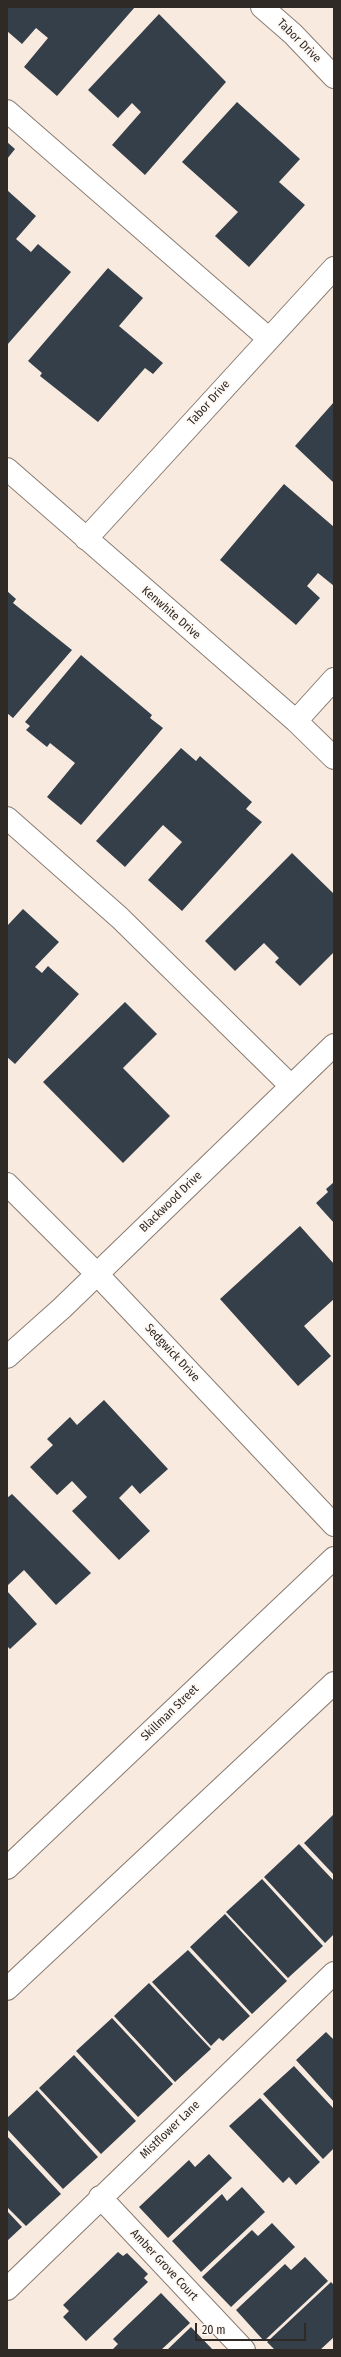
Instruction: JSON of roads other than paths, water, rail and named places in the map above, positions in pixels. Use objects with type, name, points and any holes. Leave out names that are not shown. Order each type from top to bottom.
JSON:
[{"type":"street","name":"Tabor Drive","points":[[262,7],[294,34],[334,77]]},
{"type":"street","points":[[7,111],[268,338]]},
{"type":"street","name":"Tabor Drive","points":[[86,539],[268,338],[334,268]]},
{"type":"street","name":"Kenwhite Drive","points":[[7,469],[296,721],[334,758]]},
{"type":"street","points":[[296,721],[334,679]]},
{"type":"street","points":[[7,818],[120,918],[291,1086]]},
{"type":"street","name":"Blackwood Drive","points":[[7,1357],[97,1274],[334,1045]]},
{"type":"street","name":"Sedgwick Drive","points":[[7,1184],[97,1274],[334,1525]]},
{"type":"street","name":"Skillman Street","points":[[7,1868],[334,1558]]},
{"type":"street","points":[[7,1989],[334,1683]]},
{"type":"street","name":"Mistflower Lane","points":[[7,2289],[100,2197],[334,1973]]},
{"type":"street","name":"Amber Grove Court","points":[[100,2197],[244,2350]]}]
